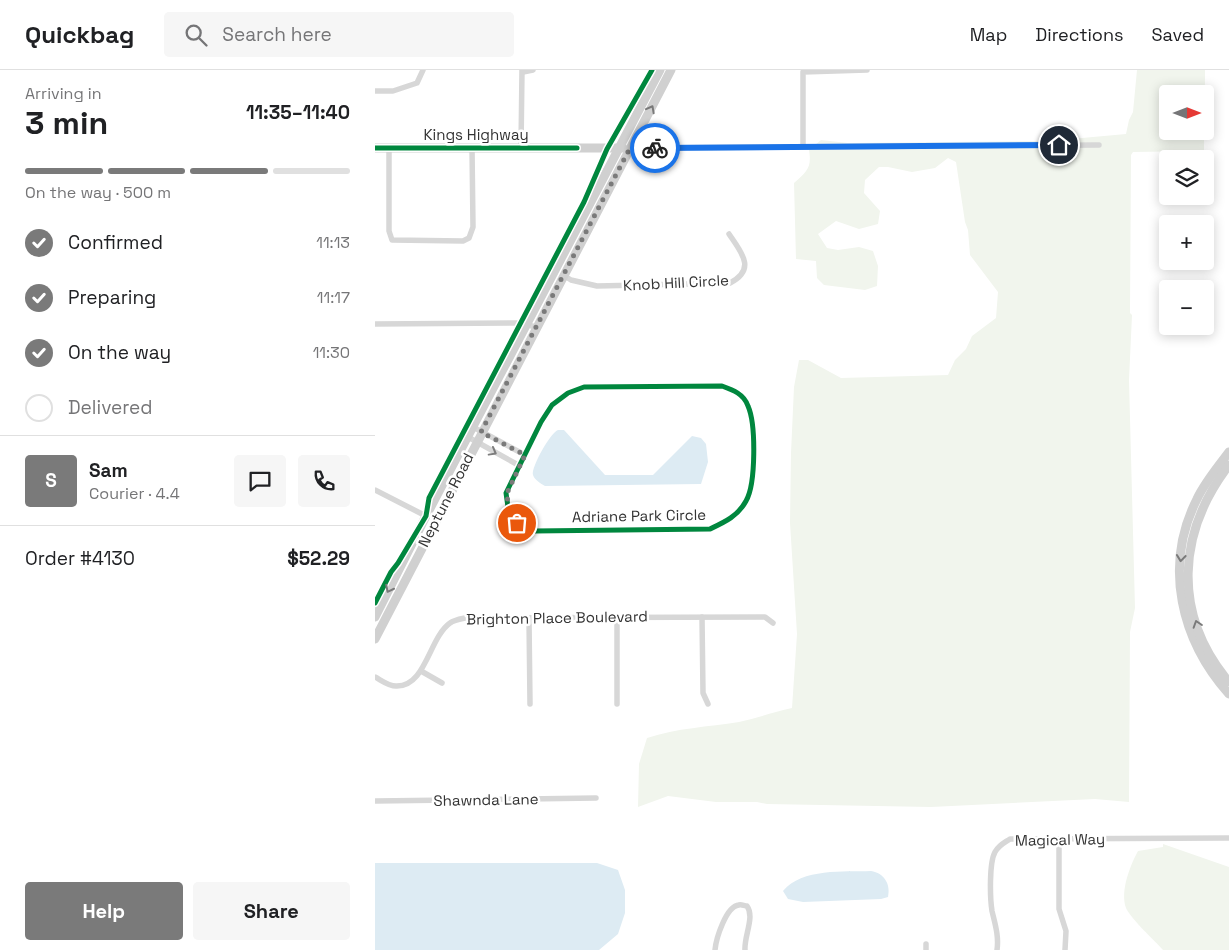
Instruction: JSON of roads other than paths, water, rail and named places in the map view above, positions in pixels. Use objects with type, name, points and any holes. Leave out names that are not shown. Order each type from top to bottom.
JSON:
[{"type":"main road","name":"Neptune Road","points":[[375,617],[660,70]]},
{"type":"main road","name":"Neptune Road","points":[[375,639],[671,70]]},
{"type":"main road","name":"Kings Highway","points":[[375,148],[630,148]]},
{"type":"main road","points":[[1229,452],[1205,485],[1182,545],[1179,581],[1186,620],[1205,662],[1218,682],[1229,694]]},
{"type":"main road","points":[[1229,465],[1194,516],[1189,559],[1189,594],[1201,638],[1229,682]]},
{"type":"street","points":[[375,91],[393,91],[417,83],[423,70]]},
{"type":"street","points":[[521,148],[523,71],[533,70]]},
{"type":"street","points":[[803,146],[803,72],[867,70]]},
{"type":"street","points":[[630,148],[1099,145]]},
{"type":"street","points":[[389,148],[389,231],[392,240],[463,241],[469,238],[473,227],[472,148]]},
{"type":"street","name":"Knob Hill Circle","points":[[563,275],[571,280],[597,286],[730,283],[740,278],[746,266],[744,256],[729,234]]},
{"type":"street","points":[[375,324],[520,323],[536,327]]},
{"type":"street","name":"Adriane Park Circle","points":[[722,386],[737,391],[748,404],[753,423],[753,471],[747,501],[731,519],[710,529],[534,530],[517,523],[509,514],[507,493],[519,466],[541,422],[553,405],[568,393],[584,387],[722,386]]},
{"type":"street","points":[[473,427],[525,455]]},
{"type":"street","points":[[468,437],[519,466]]},
{"type":"street","points":[[375,490],[426,516]]},
{"type":"street","points":[[617,617],[617,704]]},
{"type":"street","points":[[702,617],[703,693],[708,704]]},
{"type":"street","name":"Brighton Place Boulevard","points":[[375,677],[395,687],[409,684],[421,670],[441,632],[451,622],[465,618],[765,617],[773,623]]},
{"type":"street","points":[[529,619],[529,704]]},
{"type":"street","points":[[421,670],[442,683]]},
{"type":"street","name":"Shawnda Lane","points":[[375,801],[596,798]]},
{"type":"street","name":"Magical Way","points":[[997,950],[997,932],[992,910],[992,866],[995,853],[1001,844],[1010,839],[1229,838]]},
{"type":"street","points":[[1059,839],[1059,909],[1066,931],[1065,950]]},
{"type":"street","points":[[715,950],[720,928],[733,907],[739,904],[747,906],[751,918],[745,940],[745,950]]}]
